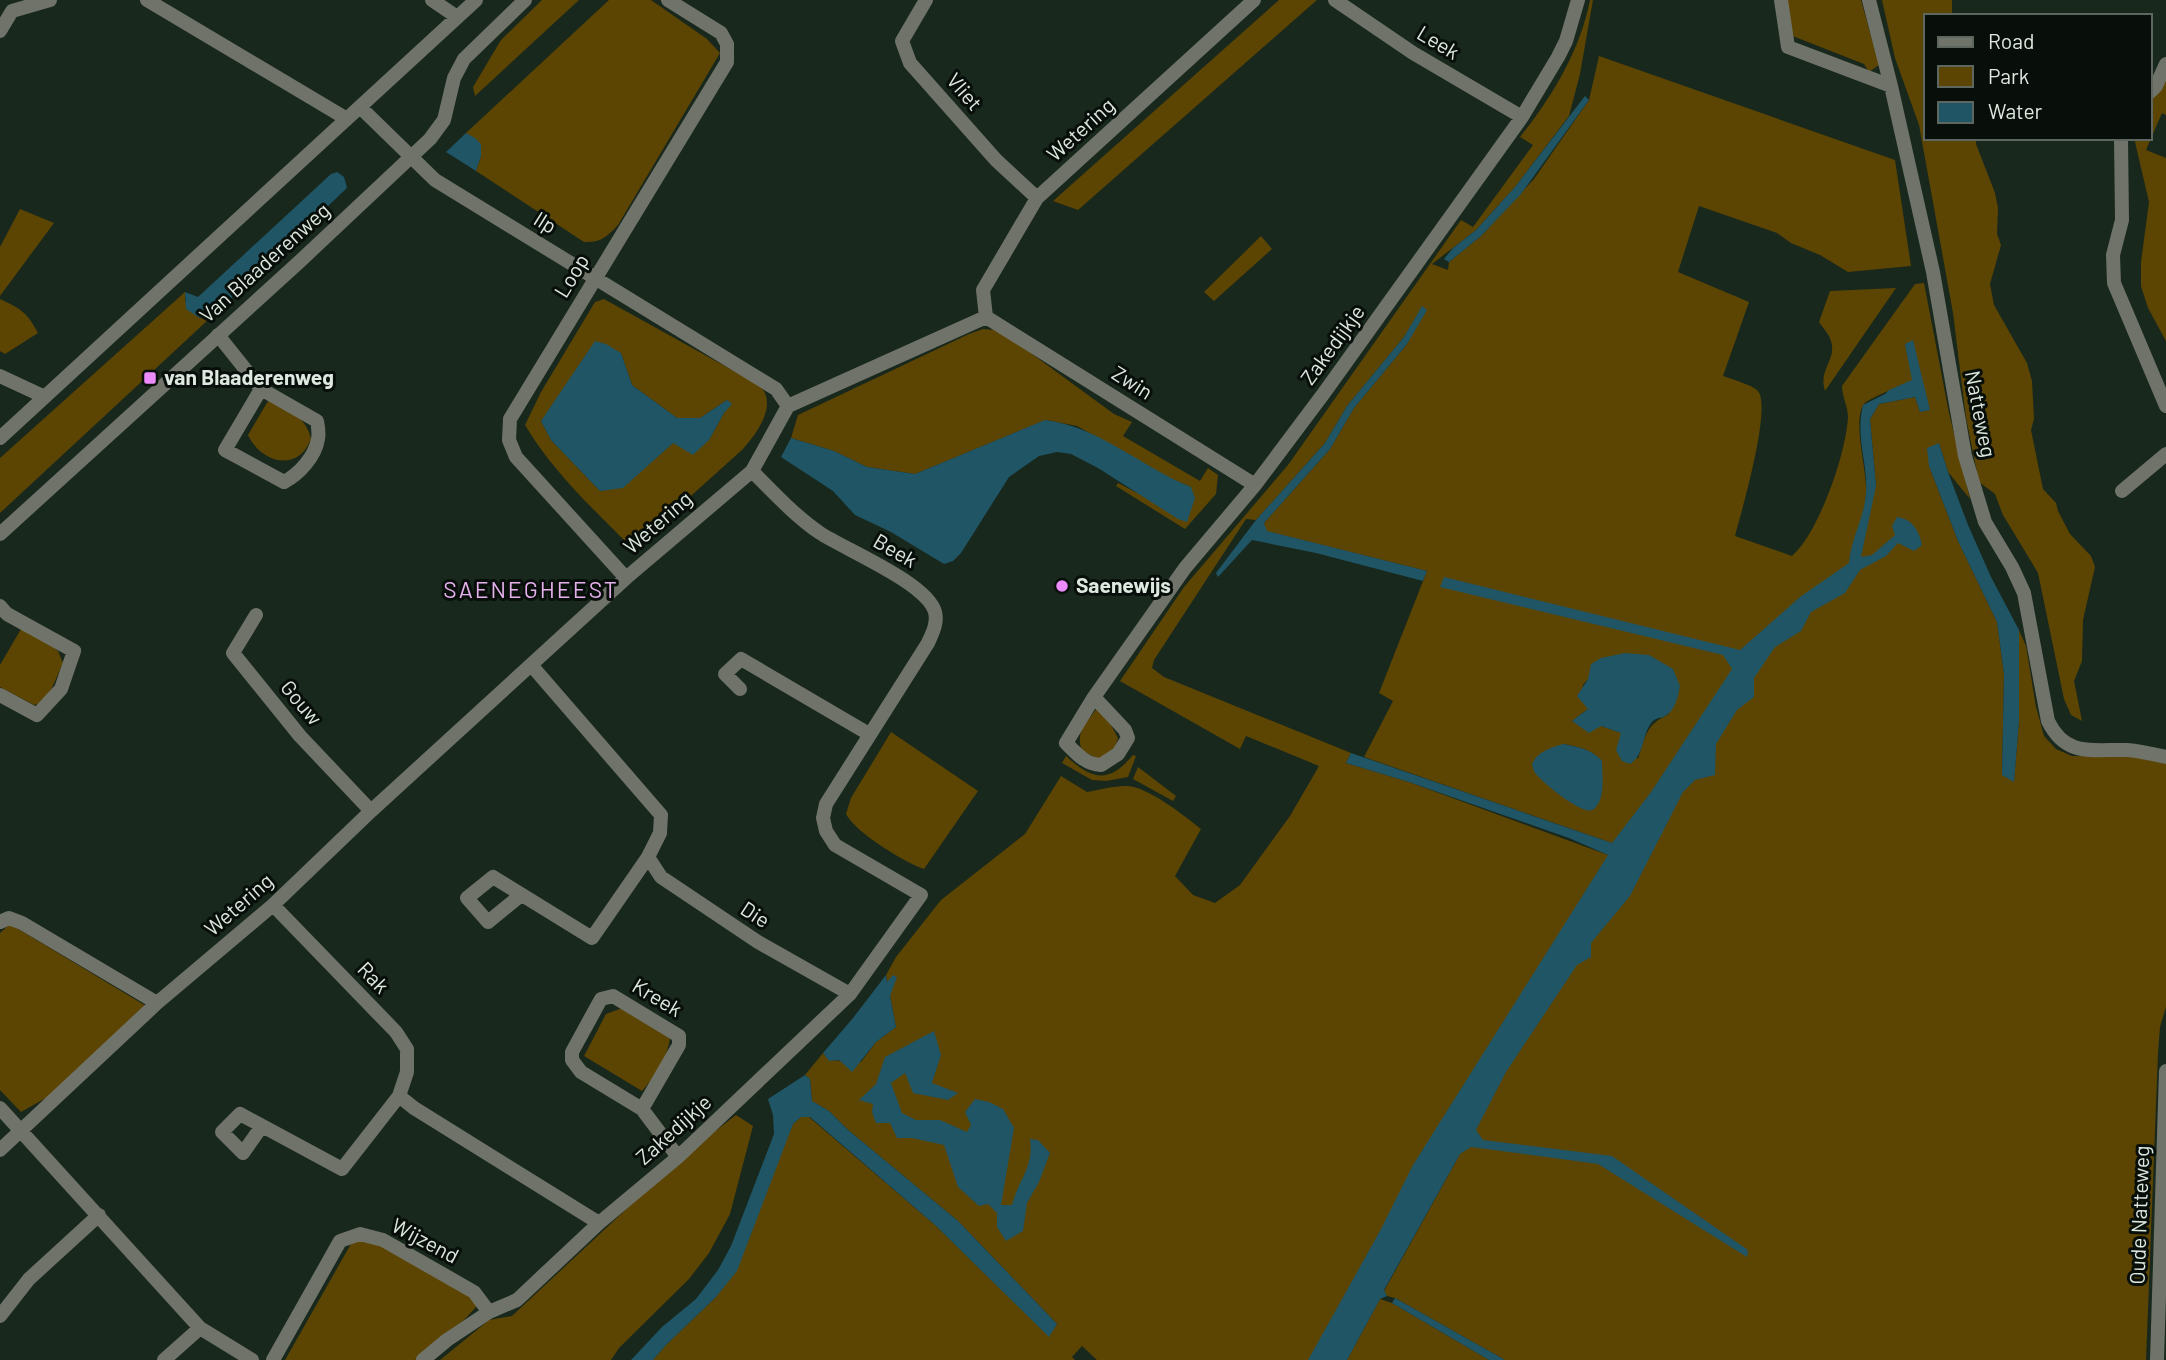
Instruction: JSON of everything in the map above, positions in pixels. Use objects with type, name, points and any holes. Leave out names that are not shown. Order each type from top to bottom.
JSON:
[{"type":"street","points":[[0,31],[10,6],[50,0]]},
{"type":"street","points":[[147,0],[347,119]]},
{"type":"street","points":[[432,0],[457,17]]},
{"type":"street","points":[[0,438],[476,0]]},
{"type":"street","name":"Van Blaaderenweg","points":[[0,534],[412,158],[444,120],[454,78],[464,59],[525,0]]},
{"type":"street","name":"Loop","points":[[626,578],[516,457],[509,440],[510,419],[727,62],[727,44],[721,33],[668,0]]},
{"type":"street","name":"Vliet","points":[[926,0],[902,41],[911,64],[996,160],[1037,198]]},
{"type":"street","name":"Wetering","points":[[986,317],[983,290],[1037,198],[1254,0]]},
{"type":"street","name":"Leek","points":[[1335,0],[1413,53],[1522,117]]},
{"type":"street","name":"Zakedijkje","points":[[1094,697],[1125,730],[1128,738],[1118,754],[1101,765],[1081,758],[1066,743],[1094,697],[1185,568],[1255,485],[1372,327],[1522,117],[1562,49],[1578,0]]},
{"type":"street","points":[[1781,0],[1788,47],[1891,86]]},
{"type":"street","name":"Natteweg","points":[[1869,0],[1933,272],[1965,456],[1985,522],[2024,593],[2048,721],[2058,738],[2074,748],[2127,750],[2166,757]]},
{"type":"street","points":[[2152,90],[2166,64]]},
{"type":"street","name":"Ilp","points":[[360,107],[435,180],[776,389],[788,406]]},
{"type":"street","points":[[2121,140],[2122,220],[2113,255],[2114,283],[2166,406]]},
{"type":"street","points":[[788,406],[986,317]]},
{"type":"street","name":"Zwin","points":[[986,317],[1255,485]]},
{"type":"street","points":[[218,335],[261,389],[317,421],[318,438],[311,456],[297,475],[284,482],[225,450],[261,389]]},
{"type":"street","points":[[0,376],[45,397]]},
{"type":"street","name":"Wetering","points":[[0,1150],[157,1003],[273,905],[371,811],[626,578],[752,471],[788,406]]},
{"type":"street","points":[[2122,491],[2166,454]]},
{"type":"street","name":"Beek","points":[[752,471],[819,532],[916,587],[935,610],[935,626],[928,643],[826,804],[823,818],[825,831],[835,845],[921,895]]},
{"type":"street","points":[[0,695],[37,715],[61,689],[74,651],[2,615]]},
{"type":"street","name":"Gouw","points":[[256,615],[233,653],[300,736],[371,811]]},
{"type":"street","points":[[740,689],[725,674],[741,659],[869,734]]},
{"type":"street","points":[[521,895],[592,938],[648,857],[660,832],[661,815],[531,666]]},
{"type":"street","name":"Die","points":[[648,857],[661,877],[758,942],[850,994]]},
{"type":"street","name":"Zakedijkje","points":[[423,1360],[489,1312],[517,1300],[599,1223],[678,1157],[850,994],[921,895]]},
{"type":"street","name":"Rak","points":[[262,1126],[342,1169],[399,1096],[407,1072],[407,1049],[396,1032],[273,905]]},
{"type":"street","points":[[0,922],[9,918],[22,923],[157,1003]]},
{"type":"street","name":"Kreek","points":[[642,1109],[679,1045],[679,1036],[613,996],[601,999],[572,1052],[572,1060],[581,1072],[642,1109],[678,1157]]},
{"type":"street","name":"Oude Natteweg","points":[[2157,1360],[2166,1071]]},
{"type":"street","points":[[399,1096],[599,1223]]},
{"type":"street","points":[[0,1108],[200,1328],[252,1360]]},
{"type":"street","points":[[0,1316],[29,1279],[99,1215]]},
{"type":"street","name":"Wijzend","points":[[273,1360],[340,1241],[360,1234],[383,1240],[474,1292],[489,1312]]},
{"type":"street","points":[[164,1360],[200,1328]]},
{"type":"green space","points":[[542,0],[579,0],[475,96],[473,87],[501,40]]},
{"type":"green space","points":[[609,0],[651,0],[707,39],[720,53],[618,225],[603,238],[584,242],[476,171],[481,156],[466,133]]},
{"type":"green space","points":[[1279,0],[1317,0],[1078,210],[1053,201]]},
{"type":"green space","points":[[1590,0],[1593,0],[1580,74],[1569,116],[1515,187],[1476,230],[1432,264],[1448,270],[1449,262],[1481,236],[1534,179],[1589,100],[1599,56],[1895,160],[1911,266],[1848,272],[1777,233],[1699,206],[1678,272],[1749,302],[1723,376],[1755,389],[1761,401],[1754,461],[1735,536],[1792,556],[1802,545],[1821,511],[1837,471],[1848,417],[1842,386],[1915,284],[1924,283],[1949,413],[1970,499],[1948,472],[1939,443],[1929,466],[1958,541],[1997,622],[2004,674],[2002,775],[2014,781],[2019,721],[2019,630],[2026,646],[2036,707],[2044,736],[2056,749],[2072,756],[2135,757],[2166,764],[2166,1007],[2160,1027],[2158,1053],[2146,1360],[1505,1360],[1387,1296],[1384,1291],[1460,1154],[1323,1360],[1097,1360],[1082,1346],[1072,1357],[1075,1360],[653,1360],[716,1297],[793,1124],[801,1117],[809,1117],[935,1225],[1049,1336],[1057,1324],[958,1221],[829,1111],[812,1101],[810,1079],[805,1075],[823,1053],[829,1060],[861,1062],[876,1042],[896,1027],[886,975],[896,957],[941,900],[1025,834],[1061,776],[1087,792],[1125,786],[1143,790],[1165,802],[1201,829],[1175,876],[1193,895],[1215,903],[1240,885],[1290,816],[1319,766],[1246,736],[1240,749],[1120,681],[1184,587],[1288,465],[1461,220],[1473,227],[1533,145],[1520,137],[1563,73]],"holes":[[[1419,313],[1407,344],[1354,408],[1330,449],[1264,523],[1266,531],[1427,571],[1379,693],[1393,701],[1364,757],[1612,843],[1608,855],[1409,782],[1346,763],[1351,753],[1164,677],[1152,668],[1154,660],[1246,519],[1256,520],[1325,443],[1347,406],[1404,337]],[[1905,344],[1921,380],[1929,410],[1920,412],[1915,397],[1879,404],[1870,419],[1876,486],[1864,513],[1866,482],[1859,422],[1861,412],[1867,402],[1913,380]],[[1588,679],[1669,714],[1651,727],[1638,759],[1621,733],[1572,721],[1588,709],[1583,685]],[[1563,744],[1589,751],[1602,761],[1601,798]]]},
{"type":"green space","points":[[1786,0],[1861,0],[1879,65],[1869,72],[1864,64],[1790,35]]},
{"type":"green space","points":[[1882,0],[1952,0],[1952,14],[1924,14],[1924,140],[1976,140],[1995,193],[1998,208],[1997,234],[2001,245],[1990,284],[1994,305],[2027,363],[2032,381],[2034,419],[2031,430],[2043,489],[2056,503],[2070,534],[2091,556],[2095,567],[2083,620],[2082,661],[2074,681],[2082,721],[2071,715],[2064,699],[2038,573],[2003,515],[1995,494],[1979,482],[1966,418],[1953,313],[1919,125],[1895,58]]},
{"type":"green space","points":[[2166,81],[2166,115],[2162,113],[2152,136],[2152,99]]},
{"type":"green space","points":[[2150,140],[2146,150],[2166,158],[2166,341],[2148,308],[2141,286],[2141,262],[2149,202],[2135,142]]},
{"type":"green space","points":[[20,209],[54,223],[0,296],[0,247]]},
{"type":"green space","points":[[1261,236],[1272,249],[1214,301],[1204,292]]},
{"type":"green space","points":[[1896,288],[1825,391],[1823,383],[1832,348],[1829,336],[1819,322],[1830,291]]},
{"type":"green space","points":[[185,292],[185,301],[198,317],[208,320],[0,513],[0,458]]},
{"type":"green space","points":[[0,299],[23,312],[38,333],[5,354],[0,351]]},
{"type":"green space","points":[[604,299],[759,385],[767,401],[764,418],[743,449],[642,540],[624,540],[558,471],[525,425],[541,392],[595,302]],"holes":[[[621,353],[632,385],[677,418],[700,418],[727,400],[724,413],[709,440],[673,443],[623,487],[600,491],[551,440],[541,421]]]},
{"type":"green space","points":[[983,329],[994,330],[1009,337],[1114,414],[1132,422],[1123,436],[1200,481],[1208,468],[1218,475],[1216,494],[1185,529],[1116,486],[1118,483],[1147,498],[1191,487],[1171,479],[1077,426],[1046,420],[915,474],[867,467],[834,451],[791,438],[798,415]]},
{"type":"green space","points":[[268,401],[295,414],[309,432],[311,439],[298,457],[289,460],[270,458],[254,445],[248,435]]},
{"type":"green space","points":[[21,629],[47,642],[58,651],[63,663],[47,699],[34,705],[0,687],[0,665]]},
{"type":"green space","points":[[1097,708],[1118,738],[1114,750],[1099,759],[1082,751],[1080,744],[1083,728]]},
{"type":"green space","points":[[891,732],[978,791],[924,869],[881,846],[851,822],[846,814],[851,798]]},
{"type":"green space","points":[[1133,755],[1136,756],[1128,777],[1106,781],[1092,780],[1062,763],[1066,756],[1084,770],[1100,775],[1116,771]]},
{"type":"green space","points":[[1138,767],[1176,796],[1173,801],[1133,779]]},
{"type":"green space","points":[[10,924],[146,1006],[53,1094],[21,1112],[0,1090],[0,933]]},
{"type":"green space","points":[[622,1008],[670,1038],[660,1066],[642,1091],[584,1056],[606,1014]]},
{"type":"green space","points":[[736,1115],[753,1126],[730,1214],[709,1253],[689,1279],[619,1348],[611,1360],[440,1360],[489,1320],[512,1316],[681,1158]]},
{"type":"green space","points":[[356,1235],[382,1236],[473,1297],[477,1306],[415,1360],[285,1360]]},
{"type":"green space","points":[[1380,1299],[1392,1303],[1489,1360],[1347,1360]]},
{"type":"water","points":[[1585,96],[1589,100],[1521,194],[1481,236],[1449,262],[1444,259],[1453,248],[1476,230],[1515,187]]},
{"type":"water","points":[[466,133],[481,144],[481,156],[476,171],[446,152]]},
{"type":"water","points":[[337,172],[344,177],[347,188],[208,320],[186,309],[185,292],[198,297],[331,174]]},
{"type":"water","points":[[1422,306],[1427,310],[1407,344],[1354,408],[1330,449],[1264,523],[1267,531],[1427,571],[1423,581],[1316,553],[1252,540],[1218,577],[1216,573],[1256,520],[1325,443],[1347,406],[1404,337]]},
{"type":"water","points":[[1913,340],[1930,410],[1920,412],[1915,397],[1879,404],[1870,419],[1876,486],[1861,557],[1872,555],[1895,535],[1892,526],[1897,517],[1914,526],[1922,545],[1914,551],[1898,543],[1886,556],[1860,570],[1845,593],[1811,612],[1801,631],[1775,647],[1754,678],[1754,697],[1737,710],[1716,744],[1715,775],[1695,780],[1683,792],[1630,896],[1591,943],[1591,957],[1577,965],[1506,1072],[1476,1130],[1483,1140],[1612,1156],[1748,1250],[1747,1257],[1598,1164],[1471,1147],[1460,1154],[1384,1290],[1387,1296],[1380,1299],[1347,1360],[1308,1360],[1381,1229],[1413,1165],[1608,855],[1569,838],[1346,763],[1351,753],[1612,843],[1651,792],[1732,669],[1723,655],[1440,587],[1444,577],[1740,650],[1800,597],[1849,563],[1866,493],[1860,429],[1863,405],[1912,380],[1905,344]]},
{"type":"water","points":[[595,341],[621,353],[632,385],[677,418],[700,418],[727,400],[732,404],[709,440],[693,455],[673,443],[623,488],[600,491],[551,440],[541,421]]},
{"type":"water","points":[[1045,420],[1065,424],[1102,439],[1191,487],[1195,498],[1187,522],[1178,519],[1098,468],[1071,454],[1057,452],[1039,456],[1009,477],[961,553],[953,561],[944,564],[891,532],[855,515],[833,491],[781,457],[791,438],[834,451],[867,467],[915,474]]},
{"type":"water","points":[[1939,443],[1968,525],[2019,630],[2019,721],[2014,782],[2002,775],[2004,674],[1997,622],[1958,541],[1929,466],[1927,448]]},
{"type":"water","points":[[1625,653],[1649,655],[1673,669],[1680,686],[1674,707],[1650,725],[1639,755],[1630,764],[1622,761],[1616,750],[1621,733],[1601,726],[1589,733],[1572,721],[1588,709],[1577,696],[1588,679],[1591,664],[1601,658]]},
{"type":"water","points":[[1563,744],[1589,751],[1602,761],[1602,793],[1594,809],[1582,809],[1564,798],[1534,770],[1532,764],[1541,753]]},
{"type":"water","points":[[886,975],[887,982],[893,975],[897,977],[890,996],[896,1027],[876,1042],[852,1072],[839,1060],[829,1061],[823,1053]]},
{"type":"water","points":[[934,1031],[941,1055],[932,1083],[958,1093],[948,1100],[913,1093],[905,1073],[891,1083],[902,1113],[916,1120],[940,1120],[967,1132],[971,1125],[965,1112],[975,1099],[1003,1109],[1014,1128],[1001,1205],[1012,1205],[1028,1166],[1030,1139],[1038,1140],[1050,1153],[1039,1182],[1027,1203],[1023,1231],[1006,1241],[997,1227],[997,1213],[988,1204],[979,1206],[958,1187],[944,1145],[912,1138],[897,1138],[890,1123],[876,1123],[872,1112],[873,1104],[859,1100],[876,1084],[885,1057]]},
{"type":"water","points":[[805,1075],[810,1079],[812,1101],[829,1111],[958,1221],[1057,1324],[1049,1337],[935,1225],[810,1117],[801,1117],[793,1124],[737,1271],[716,1297],[653,1360],[631,1360],[662,1327],[696,1299],[718,1270],[731,1246],[774,1134],[773,1115],[768,1099]]},
{"type":"water","points":[[1395,1298],[1505,1360],[1489,1360],[1392,1303]]},
{"type":"place","name":"van Blaaderenweg","points":[[150,378]]},
{"type":"place","name":"Saenewijs","points":[[1062,586]]},
{"type":"district","name":"SAENEGHEEST","points":[[531,590]]}]
